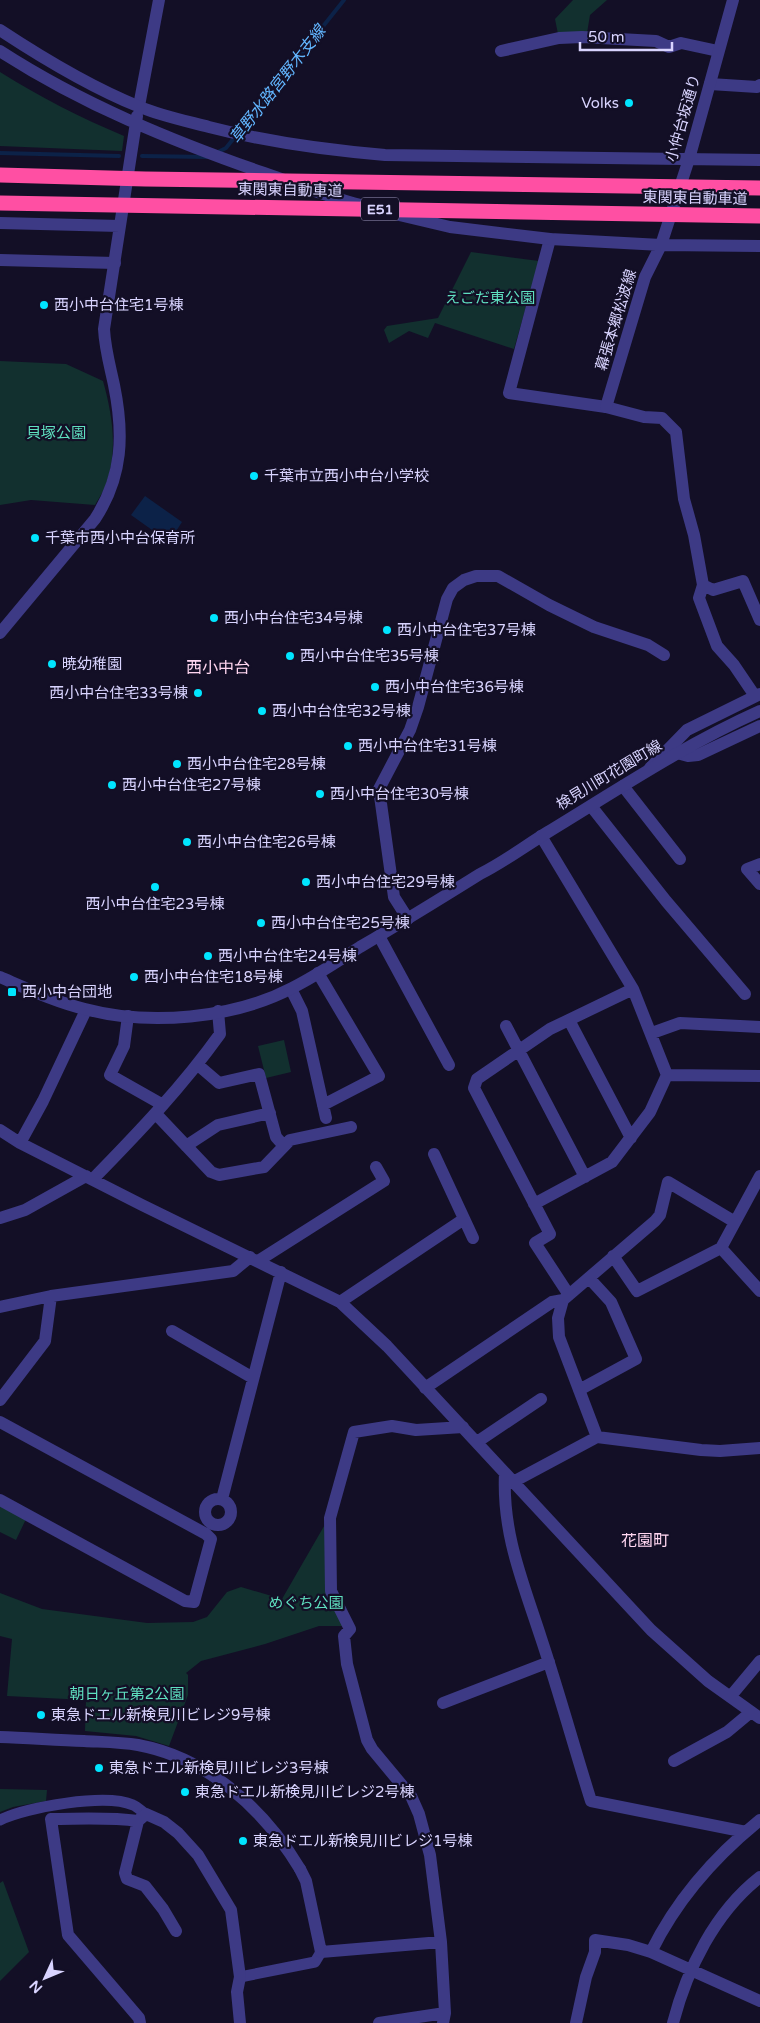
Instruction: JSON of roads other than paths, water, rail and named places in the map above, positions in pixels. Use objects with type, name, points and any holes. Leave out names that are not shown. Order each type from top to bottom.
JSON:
[{"type":"highway","name":"東関東自動車道","points":[[0,175],[145,179],[760,188]]},
{"type":"highway","name":"東関東自動車道","points":[[0,203],[760,216]]},
{"type":"street","points":[[0,633],[95,519],[107,501],[119,461],[120,427],[114,385],[104,347],[104,328],[135,123],[158,0]]},
{"type":"street","name":"小仲台坂通り","points":[[661,245],[689,159],[718,51],[734,0]]},
{"type":"street","points":[[0,30],[39,56],[84,82],[139,106],[271,142],[327,150],[385,155],[760,160]]},
{"type":"street","points":[[501,51],[559,38],[582,37],[656,41],[669,47],[681,43],[718,51]]},
{"type":"street","points":[[0,51],[80,98],[135,123],[214,155],[347,202],[450,227],[550,239],[661,245],[760,246]]},
{"type":"street","points":[[710,84],[757,87],[760,85]]},
{"type":"street","points":[[0,223],[120,226]]},
{"type":"street","points":[[550,239],[508,393],[606,407],[644,417],[662,418],[676,432],[684,499],[694,535],[703,585],[699,598],[717,646],[757,695],[687,730],[646,771]]},
{"type":"street","name":"幕張本郷松波線","points":[[606,407],[645,278],[661,245]]},
{"type":"street","points":[[0,260],[115,262]]},
{"type":"street","points":[[408,919],[394,897],[378,789],[410,730],[447,599],[453,588],[464,580],[476,576],[498,576],[556,609],[594,627],[648,645],[664,655]]},
{"type":"street","points":[[703,585],[713,590],[743,581],[760,620]]},
{"type":"street","name":"検見川町花園町線","points":[[0,977],[52,999],[86,1010],[128,1016],[152,1018],[194,1016],[252,1004],[291,989],[496,866],[646,771],[760,711]]},
{"type":"street","points":[[681,751],[688,756],[698,755],[759,729]]},
{"type":"street","points":[[623,786],[680,859]]},
{"type":"street","points":[[591,806],[666,901],[746,994]]},
{"type":"street","points":[[534,1204],[612,1162],[650,1112],[668,1075],[633,989],[541,836]]},
{"type":"street","points":[[760,864],[748,869],[760,884]]},
{"type":"street","points":[[379,936],[449,1065]]},
{"type":"street","points":[[318,973],[379,1076],[323,1105]]},
{"type":"street","points":[[291,989],[302,1011],[326,1118]]},
{"type":"street","points":[[566,1297],[535,1243],[550,1234],[474,1088],[477,1079],[550,1029],[633,989]]},
{"type":"street","points":[[20,1143],[43,1101],[86,1010]]},
{"type":"street","points":[[0,1218],[25,1210],[89,1178],[160,1110],[198,1065],[220,1034],[218,1011]]},
{"type":"street","points":[[128,1016],[124,1046],[110,1074],[160,1110],[186,1146],[211,1172],[219,1175],[264,1167],[290,1140],[351,1127]]},
{"type":"street","points":[[569,1020],[631,1138]]},
{"type":"street","points":[[652,1034],[680,1023],[760,1028]]},
{"type":"street","points":[[506,1026],[585,1177]]},
{"type":"street","points":[[198,1065],[219,1083],[259,1074],[276,1137],[284,1146]]},
{"type":"street","points":[[668,1075],[760,1076]]},
{"type":"street","points":[[186,1146],[218,1125],[270,1113]]},
{"type":"street","points":[[0,1130],[20,1143],[89,1178],[340,1302],[387,1346],[651,1630],[676,1654],[755,1715],[674,1761]]},
{"type":"street","points":[[434,1154],[473,1238]]},
{"type":"street","points":[[0,1307],[51,1296],[233,1271],[384,1182],[376,1168]]},
{"type":"street","points":[[613,1256],[637,1292],[721,1248],[760,1176]]},
{"type":"street","points":[[425,1388],[552,1302],[566,1297],[589,1278],[660,1215],[668,1182],[735,1222]]},
{"type":"street","points":[[340,1302],[464,1219]]},
{"type":"street","points":[[721,1248],[760,1291]]},
{"type":"street","points":[[222,1500],[281,1272]]},
{"type":"street","points":[[579,1390],[636,1359],[611,1302],[589,1278]]},
{"type":"street","points":[[0,1400],[45,1342],[51,1296]]},
{"type":"street","points":[[566,1297],[558,1318],[559,1337],[597,1437]]},
{"type":"street","points":[[172,1330],[253,1378]]},
{"type":"street","points":[[477,1442],[541,1399]]},
{"type":"street","points":[[0,1422],[208,1528]]},
{"type":"street","points":[[379,2023],[444,2018],[441,1942],[430,1855],[418,1814],[411,1796],[372,1749],[361,1720],[347,1664],[344,1636],[350,1629],[331,1591],[330,1518],[354,1432],[392,1426],[416,1430],[463,1427]]},
{"type":"street","points":[[509,1477],[597,1437],[701,1450],[720,1451],[760,1448]]},
{"type":"street","points":[[509,1477],[504,1497],[514,1558],[549,1662],[591,1801],[746,1832]]},
{"type":"street","points":[[0,1500],[185,1601],[194,1602],[211,1539],[208,1528],[205,1511],[208,1504],[215,1499],[222,1500],[230,1506],[230,1516],[223,1524],[213,1524],[208,1528]]},
{"type":"street","points":[[443,1702],[549,1662]]},
{"type":"street","points":[[730,1697],[760,1662]]},
{"type":"street","points":[[0,1737],[124,1743],[150,1748],[185,1760],[208,1772],[249,1804],[279,1838],[306,1881],[321,1952],[315,1962],[240,1977]]},
{"type":"street","points":[[0,1820],[16,1812],[48,1806],[104,1801],[134,1805],[142,1818],[125,1873],[127,1879],[145,1886],[163,1909],[176,1931]]},
{"type":"street","points":[[140,2023],[139,2018],[68,1935],[50,1819],[142,1818],[164,1822],[178,1833],[198,1855],[231,1910],[240,1977],[237,1992],[240,2023]]},
{"type":"street","points":[[652,1952],[664,1927],[695,1882],[725,1850],[759,1822]]},
{"type":"street","points":[[673,2023],[677,2006],[705,1943],[738,1898],[760,1877]]},
{"type":"street","points":[[576,2023],[586,1977],[595,1952],[595,1940],[628,1945],[652,1952],[760,2000]]},
{"type":"street","points":[[321,1952],[441,1942]]},
{"type":"water","points":[[145,496],[182,522],[169,542],[131,515]]},
{"type":"waterway","name":"草野水路宮野木支線","points":[[218,152],[226,148],[344,0]]},
{"type":"waterway","points":[[0,153],[119,156]]},
{"type":"waterway","name":"草野水路宮野木支線","points":[[142,156],[207,157]]},
{"type":"place","name":"Volks","points":[[629,103]]},
{"type":"place","name":"西小中台住宅1号棟","points":[[44,305]]},
{"type":"place","name":"千葉市立西小中台小学校","points":[[254,476]]},
{"type":"place","name":"千葉市西小中台保育所","points":[[35,538]]},
{"type":"place","name":"西小中台住宅34号棟","points":[[214,618]]},
{"type":"place","name":"西小中台住宅37号棟","points":[[387,630]]},
{"type":"place","name":"西小中台住宅35号棟","points":[[290,656]]},
{"type":"place","name":"暁幼稚園","points":[[52,664]]},
{"type":"place","name":"西小中台住宅36号棟","points":[[375,687]]},
{"type":"place","name":"西小中台住宅33号棟","points":[[198,693]]},
{"type":"place","name":"西小中台住宅32号棟","points":[[262,711]]},
{"type":"place","name":"西小中台住宅31号棟","points":[[348,746]]},
{"type":"place","name":"西小中台住宅28号棟","points":[[177,764]]},
{"type":"place","name":"西小中台住宅27号棟","points":[[112,785]]},
{"type":"place","name":"西小中台住宅30号棟","points":[[320,794]]},
{"type":"place","name":"西小中台住宅26号棟","points":[[187,842]]},
{"type":"place","name":"西小中台住宅29号棟","points":[[306,882]]},
{"type":"place","name":"西小中台住宅23号棟","points":[[155,887]]},
{"type":"place","name":"西小中台住宅25号棟","points":[[261,923]]},
{"type":"place","name":"西小中台住宅24号棟","points":[[208,956]]},
{"type":"place","name":"西小中台住宅18号棟","points":[[134,977]]},
{"type":"place","name":"西小中台団地","points":[[12,992]]},
{"type":"place","name":"東急ドエル新検見川ビレジ9号棟","points":[[41,1715]]},
{"type":"place","name":"東急ドエル新検見川ビレジ3号棟","points":[[99,1768]]},
{"type":"place","name":"東急ドエル新検見川ビレジ2号棟","points":[[185,1792]]},
{"type":"place","name":"東急ドエル新検見川ビレジ1号棟","points":[[243,1841]]},
{"type":"district","name":"西小中台","points":[[218,667]]},
{"type":"district","name":"花園町","points":[[645,1540]]},
{"type":"park label","name":"えごだ東公園","points":[[490,298]]},
{"type":"park label","name":"貝塚公園","points":[[56,433]]},
{"type":"park label","name":"めぐち公園","points":[[306,1603]]},
{"type":"park label","name":"朝日ヶ丘第2公園","points":[[127,1694]]}]
